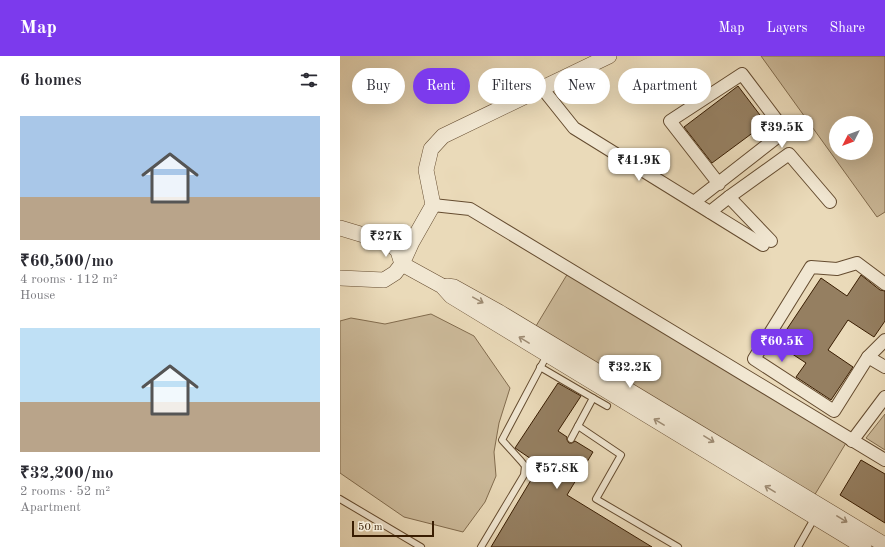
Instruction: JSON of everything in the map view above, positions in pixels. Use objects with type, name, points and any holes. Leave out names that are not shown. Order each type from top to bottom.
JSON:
[{"type":"street","points":[[546,86],[609,56]]},
{"type":"street","points":[[694,202],[718,184],[785,132],[742,74],[670,121],[718,184]]},
{"type":"street","points":[[546,93],[574,128],[710,212],[767,243],[729,197]]},
{"type":"street","points":[[340,278],[384,280],[395,273],[402,264],[412,242],[433,205],[426,170],[431,149],[443,136],[509,104]]},
{"type":"street","points":[[710,212],[789,154],[830,202]]},
{"type":"street","points":[[433,205],[470,210],[885,460]]},
{"type":"street","points":[[340,228],[390,243],[398,251],[402,264],[442,286],[451,296],[544,361],[816,517],[864,547]]},
{"type":"street","points":[[885,284],[858,263],[837,269],[811,267],[754,359],[834,411],[868,357],[885,340]]},
{"type":"street","points":[[442,286],[454,286],[499,312],[885,545]]},
{"type":"street","points":[[868,357],[885,367]]},
{"type":"street","points":[[852,441],[885,397]]},
{"type":"lane","points":[[481,547],[524,475],[525,466],[502,440],[544,361],[593,398],[607,406]]},
{"type":"lane","points":[[571,439],[593,398]]},
{"type":"lane","points":[[578,426],[621,454],[596,499],[678,547]]},
{"type":"lane","points":[[340,499],[420,547]]},
{"type":"lane","points":[[798,547],[816,517]]},
{"type":"shaded area","points":[[761,56],[885,56],[885,212],[877,217],[836,160],[873,160],[873,116],[829,116],[829,150]]},
{"type":"shaded area","points":[[568,273],[846,443],[814,496],[536,326]]},
{"type":"shaded area","points":[[431,314],[474,336],[510,388],[499,423],[494,452],[496,476],[485,502],[463,532],[404,517],[340,473],[340,321],[351,318],[385,324]]},
{"type":"shaded area","points":[[885,414],[885,450],[866,438]]},
{"type":"building","points":[[738,86],[766,123],[712,163],[684,127]]},
{"type":"building","points":[[861,275],[880,290],[885,291],[885,321],[874,337],[848,320],[828,350],[853,367],[831,400],[796,377],[806,363],[777,344],[821,278],[847,296]]},
{"type":"building","points":[[558,383],[581,396],[558,431],[567,437],[569,443],[575,441],[593,452],[567,495],[652,547],[491,547],[540,465],[515,448]]},
{"type":"building","points":[[861,460],[885,474],[885,523],[840,495]]}]
